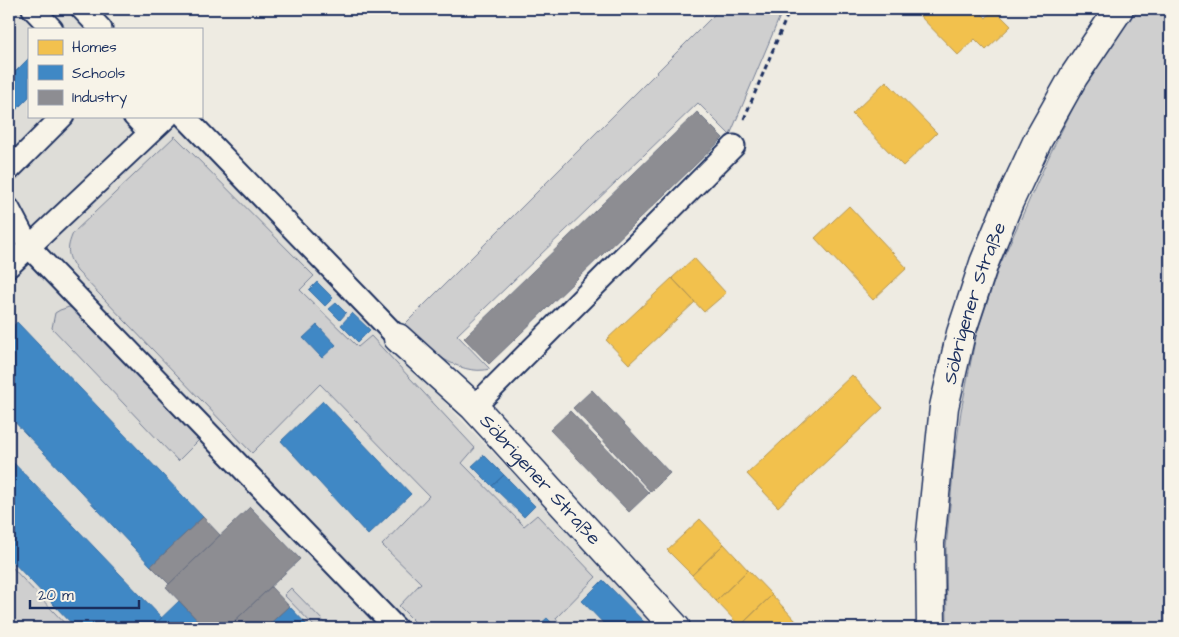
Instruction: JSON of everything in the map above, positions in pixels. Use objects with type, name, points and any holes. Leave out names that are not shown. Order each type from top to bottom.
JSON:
[{"type":"street","name":"Söbrigener Straße","points":[[930,628],[930,542],[944,407],[961,333],[984,263],[1038,140],[1074,76],[1119,9]]},
{"type":"street","name":"Söbrigener Straße","points":[[398,338],[474,407],[676,628]]},
{"type":"lane","points":[[33,9],[51,28]]},
{"type":"lane","points":[[82,9],[100,28]]},
{"type":"lane","points":[[9,170],[61,118]]},
{"type":"lane","points":[[136,118],[150,133]]},
{"type":"lane","points":[[9,266],[166,118]]},
{"type":"lane","points":[[186,118],[398,338]]},
{"type":"lane","points":[[474,407],[734,146]]},
{"type":"lane","points":[[9,209],[29,247],[396,628]]},
{"type":"path","points":[[734,146],[790,9]]},
{"type":"shaded area","points":[[9,9],[67,9],[85,28],[28,28],[28,118],[170,118],[661,628],[9,628]]},
{"type":"shaded area","points":[[720,9],[783,9],[730,135],[698,103],[457,335],[490,369],[466,369],[442,358],[421,342],[404,325]]},
{"type":"shaded area","points":[[1135,9],[1170,9],[1170,628],[947,628],[946,548],[954,463],[961,411],[976,336],[999,267],[1051,152],[1085,84]]},
{"type":"shaded area","points":[[175,136],[314,276],[300,290],[358,347],[371,336],[475,448],[462,463],[524,526],[537,515],[596,577],[556,618],[562,628],[421,628],[399,606],[421,583],[382,545],[429,496],[320,384],[252,453],[77,271],[71,261],[69,252],[69,244],[73,233]]},
{"type":"shaded area","points":[[69,307],[79,312],[200,439],[178,461],[52,328],[55,313]]},
{"type":"shaded area","points":[[9,564],[69,628],[9,628]]},
{"type":"shaded area","points":[[291,588],[330,628],[316,628],[284,595]]},
{"type":"building: Homes","points":[[913,9],[977,9],[986,18],[994,9],[1011,26],[986,50],[975,39],[958,55]]},
{"type":"building: Homes","points":[[886,81],[937,133],[903,166],[852,114]]},
{"type":"building: Homes","points":[[849,206],[907,268],[873,300],[815,238]]},
{"type":"building: Homes","points":[[694,258],[726,293],[704,312],[672,278]]},
{"type":"building: Homes","points":[[672,278],[695,302],[629,364],[606,340]]},
{"type":"building: Homes","points":[[852,375],[883,408],[778,507],[747,474]]},
{"type":"building: Homes","points":[[700,519],[724,544],[692,575],[667,550]]},
{"type":"building: Homes","points":[[724,544],[748,570],[716,601],[692,575]]},
{"type":"building: Homes","points":[[748,570],[772,595],[740,626],[716,601]]},
{"type":"building: Homes","points":[[772,595],[796,621],[789,628],[742,628],[740,626]]},
{"type":"building: Schools","points":[[28,59],[28,98],[9,117],[9,78]]},
{"type":"building: Schools","points":[[317,282],[333,298],[325,306],[309,290]]},
{"type":"building: Schools","points":[[336,303],[346,313],[340,320],[329,309]]},
{"type":"building: Schools","points":[[352,313],[370,330],[358,342],[341,325]]},
{"type":"building: Schools","points":[[17,322],[203,517],[151,566],[9,416],[9,331]]},
{"type":"building: Schools","points":[[317,325],[336,345],[322,358],[303,338]]},
{"type":"building: Schools","points":[[323,401],[411,494],[368,535],[281,441]]},
{"type":"building: Schools","points":[[484,455],[504,475],[492,486],[472,466]]},
{"type":"building: Schools","points":[[9,458],[162,618],[151,628],[76,628],[9,558]]},
{"type":"building: Schools","points":[[504,475],[535,506],[524,517],[492,486]]},
{"type":"building: Schools","points":[[603,580],[650,628],[608,628],[582,601]]},
{"type":"building: Schools","points":[[179,601],[203,626],[201,628],[151,628]]},
{"type":"building: Schools","points":[[289,606],[310,628],[265,628]]},
{"type":"building: Schools","points":[[547,618],[557,628],[536,628]]},
{"type":"building: Schools","points":[[509,623],[514,628],[504,628]]},
{"type":"building: Industry","points":[[697,112],[723,138],[489,364],[464,338]]},
{"type":"building: Industry","points":[[592,390],[670,473],[651,492],[573,408]]},
{"type":"building: Industry","points":[[570,411],[649,493],[629,512],[550,430]]},
{"type":"building: Industry","points":[[250,507],[300,559],[227,628],[205,628],[166,587]]},
{"type":"building: Industry","points":[[203,517],[220,535],[169,584],[151,566]]},
{"type":"building: Industry","points":[[271,587],[289,606],[265,628],[227,628]]}]
